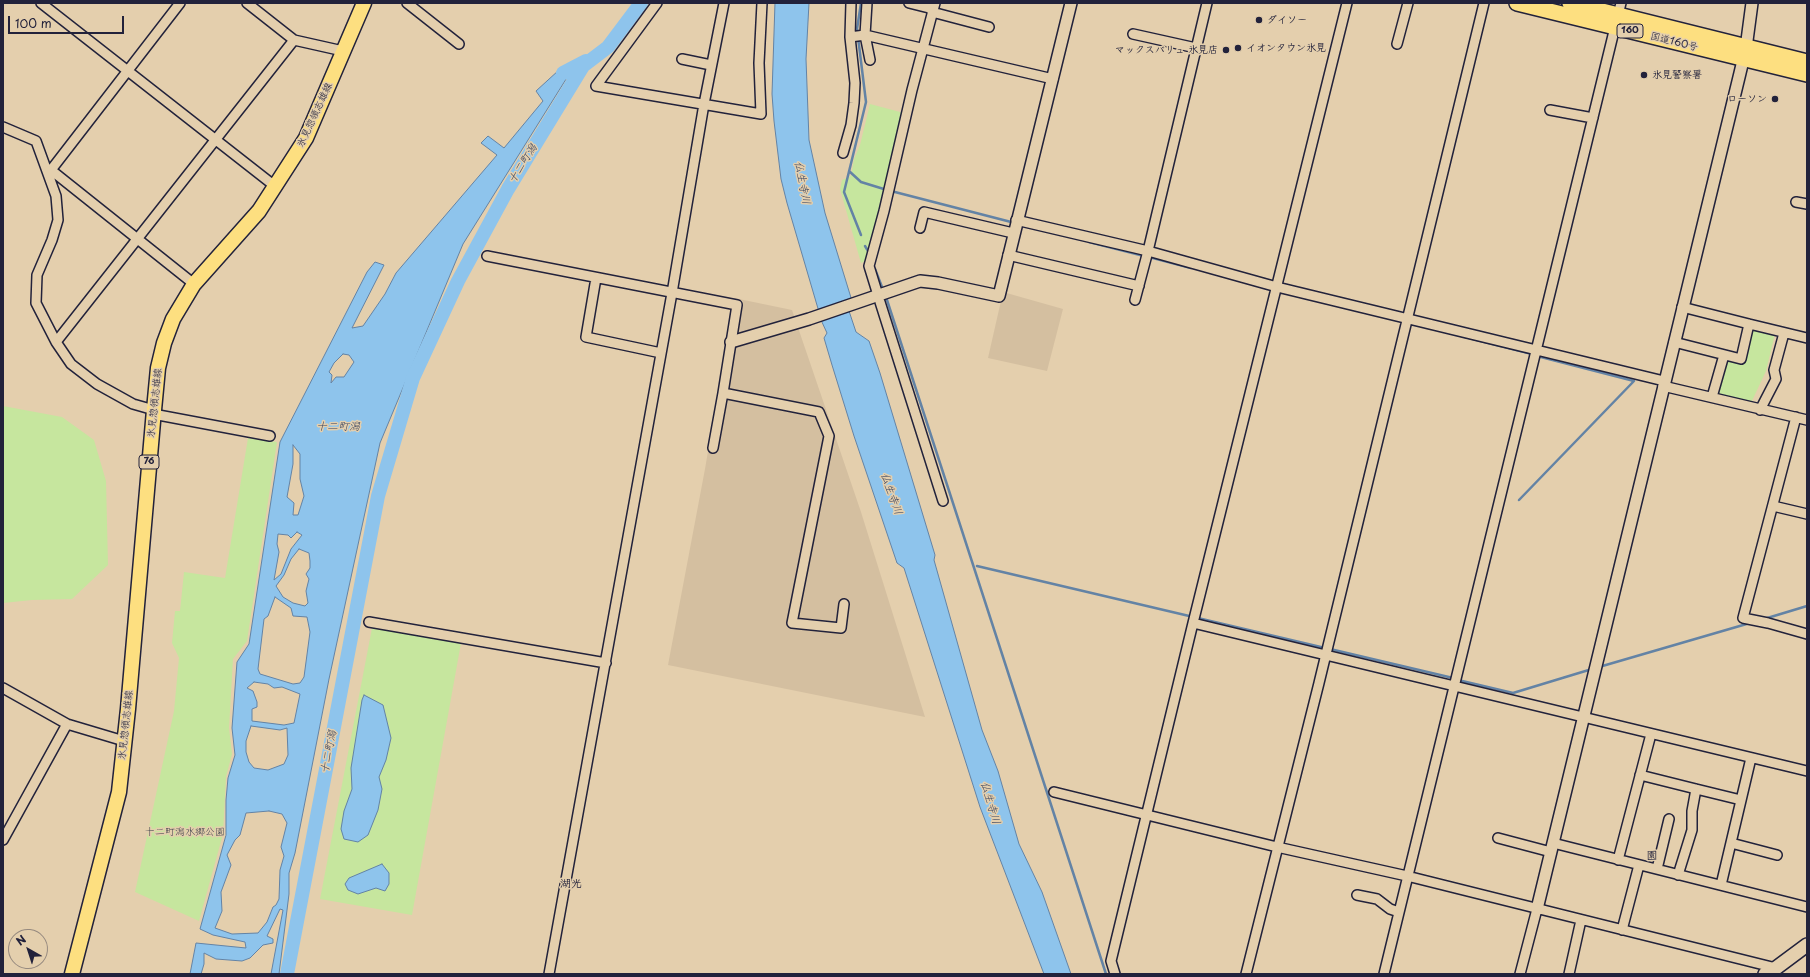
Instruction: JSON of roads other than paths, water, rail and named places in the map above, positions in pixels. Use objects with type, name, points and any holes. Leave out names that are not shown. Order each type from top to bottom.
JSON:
[{"type":"highway","name":"国道160号","points":[[1517,3],[1618,15]]},
{"type":"highway","name":"国道160号","points":[[1570,3],[1618,15],[1745,53],[1807,74]]},
{"type":"highway","name":"国道160号","points":[[1745,53],[1807,62]]},
{"type":"main road","name":"氷見惣領志雄線","points":[[72,974],[118,792],[130,694],[153,412],[158,368],[164,343],[173,319],[194,284],[259,211],[276,187],[306,138],[364,3]]},
{"type":"main road","points":[[1771,971],[1807,945]]},
{"type":"street","points":[[41,3],[276,187]]},
{"type":"street","points":[[49,171],[180,3]]},
{"type":"street","points":[[247,3],[294,40],[343,51]]},
{"type":"street","points":[[407,3],[459,44]]},
{"type":"street","points":[[657,3],[596,86],[761,114],[759,63],[762,3]]},
{"type":"street","points":[[549,974],[672,293],[704,104],[724,3]]},
{"type":"street","points":[[843,153],[851,125],[854,103],[855,83],[850,37],[851,3]]},
{"type":"street","points":[[867,3],[865,35],[870,60]]},
{"type":"street","points":[[908,3],[934,8],[989,26]]},
{"type":"street","points":[[731,342],[809,319],[920,281],[938,283],[999,296],[1016,220],[1053,79],[1071,3]]},
{"type":"street","points":[[1135,300],[1207,3]]},
{"type":"street","points":[[1115,974],[1111,961],[1148,814],[1193,623],[1347,3]]},
{"type":"street","points":[[1397,44],[1408,3]]},
{"type":"street","points":[[1246,974],[1326,655],[1484,3]]},
{"type":"street","points":[[1520,974],[1745,53],[1752,3]]},
{"type":"street","points":[[877,292],[869,266],[934,8]]},
{"type":"street","points":[[1384,974],[1453,686],[1618,15]]},
{"type":"street","points":[[1133,34],[1196,48]]},
{"type":"street","points":[[850,37],[865,35],[1053,79]]},
{"type":"street","points":[[56,342],[136,238],[216,140],[294,40]]},
{"type":"street","points":[[682,59],[712,65]]},
{"type":"street","points":[[1550,110],[1593,118]]},
{"type":"street","points":[[3,127],[36,141],[49,171],[56,196],[58,220],[52,240],[37,275],[36,303],[56,342],[71,364],[97,384],[133,404],[153,412],[270,436]]},
{"type":"street","points":[[49,171],[194,284]]},
{"type":"street","points":[[1796,202],[1807,204]]},
{"type":"street","points":[[920,228],[924,212],[1014,233]]},
{"type":"street","points":[[1016,220],[1148,251],[1277,287],[1664,383],[1760,410],[1807,420]]},
{"type":"street","points":[[1008,255],[1139,286]]},
{"type":"street","points":[[487,256],[737,305],[713,448]]},
{"type":"street","points":[[596,278],[586,337],[661,352]]},
{"type":"street","points":[[880,302],[943,501]]},
{"type":"street","points":[[1682,307],[1807,338]]},
{"type":"street","points":[[1674,342],[1741,359],[1749,324]]},
{"type":"street","points":[[1760,410],[1776,378],[1774,370],[1784,333]]},
{"type":"street","points":[[1712,397],[1724,355]]},
{"type":"street","points":[[723,393],[819,412],[828,436],[792,623],[841,628],[844,604]]},
{"type":"street","points":[[1796,417],[1743,618],[1768,623],[1807,634]]},
{"type":"street","points":[[1773,506],[1807,514]]},
{"type":"street","points":[[369,622],[606,663]]},
{"type":"street","points":[[1193,623],[1807,771]]},
{"type":"street","points":[[3,688],[67,724],[124,741]]},
{"type":"street","points":[[3,840],[67,724]]},
{"type":"street","points":[[1618,860],[1651,734]]},
{"type":"street","points":[[1721,885],[1751,758]]},
{"type":"street","points":[[1640,775],[1741,800]]},
{"type":"street","points":[[1678,875],[1692,830],[1692,811],[1696,789]]},
{"type":"street","points":[[1054,792],[1277,847],[1407,876],[1622,930],[1771,971]]},
{"type":"street","points":[[1657,869],[1669,819]]},
{"type":"street","points":[[1498,838],[1618,860],[1807,907]]},
{"type":"street","points":[[1730,843],[1777,855]]},
{"type":"street","points":[[1622,930],[1639,865]]},
{"type":"street","points":[[1357,895],[1377,899],[1390,909],[1399,912]]},
{"type":"street","points":[[1569,974],[1581,920]]},
{"type":"water","name":"仏生寺川","points":[[775,3],[809,3],[806,59],[809,140],[825,213],[852,301],[819,312],[781,179],[772,94]]},
{"type":"water","name":"十二町潟","points":[[559,70],[568,76],[463,244],[380,443],[329,679],[295,853],[289,873],[289,894],[279,974],[271,974],[283,910],[280,909],[267,936],[273,939],[273,943],[263,945],[250,958],[242,961],[216,959],[204,953],[204,964],[201,974],[190,974],[196,943],[246,948],[245,942],[213,935],[200,929],[226,835],[226,800],[228,778],[235,755],[232,728],[237,662],[249,644],[280,442],[367,272],[375,262],[384,265],[352,328],[363,326],[385,294],[396,273],[497,155],[481,143],[488,136],[504,148],[543,101],[536,91]],"holes":[[[343,354],[349,355],[354,362],[344,377],[336,377],[331,383],[332,375],[329,372],[334,363]],[[293,445],[300,454],[300,479],[304,496],[298,515],[293,515],[294,503],[287,497],[293,464]],[[297,532],[302,535],[291,549],[281,574],[274,580],[279,552],[277,544],[278,534],[288,535],[291,538]],[[299,549],[309,553],[310,568],[306,574],[309,579],[306,591],[308,603],[305,606],[293,603],[283,597],[276,586],[284,575],[291,559]],[[275,597],[291,608],[293,616],[307,617],[310,632],[304,677],[300,683],[293,684],[260,674],[258,669],[264,619],[268,616]],[[254,682],[268,684],[274,688],[282,687],[300,694],[294,723],[284,725],[252,721],[252,709],[257,707],[257,702],[253,691],[247,688]],[[251,726],[280,730],[287,728],[288,755],[284,764],[268,770],[254,768],[249,762],[246,752],[246,741]],[[269,811],[282,814],[287,823],[281,847],[284,856],[280,870],[279,899],[273,907],[267,922],[258,933],[232,934],[215,928],[222,911],[221,892],[231,865],[227,855],[235,840],[240,835],[246,813]]]},
{"type":"water","name":"仏生寺川","points":[[849,311],[856,332],[869,341],[880,373],[935,555],[934,560],[982,730],[998,771],[1019,844],[1042,892],[1071,974],[1044,974],[980,807],[904,568],[897,563],[854,436],[824,338],[827,333],[821,320]]},
{"type":"water","points":[[364,695],[383,705],[391,738],[386,760],[379,777],[382,789],[378,810],[368,835],[358,842],[344,839],[341,829],[344,811],[352,789],[351,768]]},
{"type":"water","points":[[382,864],[389,873],[389,884],[385,891],[376,888],[358,894],[348,890],[345,884],[349,878]]},
{"type":"waterway","name":"十二町潟","points":[[287,974],[378,496],[413,378],[458,281],[508,189],[583,66],[608,47],[641,3]]},
{"type":"waterway","points":[[861,3],[857,29],[866,102],[844,192],[861,235]]},
{"type":"waterway","points":[[563,73],[586,61]]},
{"type":"waterway","points":[[849,171],[861,182],[887,190]]},
{"type":"waterway","points":[[891,191],[1015,223]]},
{"type":"waterway","points":[[1089,242],[1144,256]]},
{"type":"waterway","points":[[865,246],[868,251]]},
{"type":"waterway","points":[[1149,257],[1191,268]]},
{"type":"waterway","points":[[875,269],[882,287]]},
{"type":"waterway","points":[[887,300],[1106,974]]},
{"type":"waterway","points":[[1461,336],[1532,354]]},
{"type":"waterway","points":[[1519,500],[1634,381],[1537,356]]},
{"type":"waterway","points":[[977,566],[1325,648]]},
{"type":"waterway","points":[[1764,619],[1807,606]]},
{"type":"waterway","points":[[1599,667],[1750,623]]},
{"type":"waterway","points":[[1330,649],[1453,678]]},
{"type":"waterway","points":[[1458,680],[1513,693],[1592,669]]},
{"type":"place","name":"ダイソー","points":[[1259,20]]},
{"type":"place","name":"イオンタウン氷見","points":[[1238,48]]},
{"type":"place","name":"マックスバリュ 氷見店","points":[[1226,50]]},
{"type":"place","name":"氷見警察署","points":[[1644,75]]},
{"type":"place","name":"ローソン","points":[[1775,99]]},
{"type":"district","name":"園","points":[[1652,856]]},
{"type":"district","name":"湖光","points":[[571,884]]},
{"type":"park label","name":"十二町潟水郷公園","points":[[185,832]]}]
